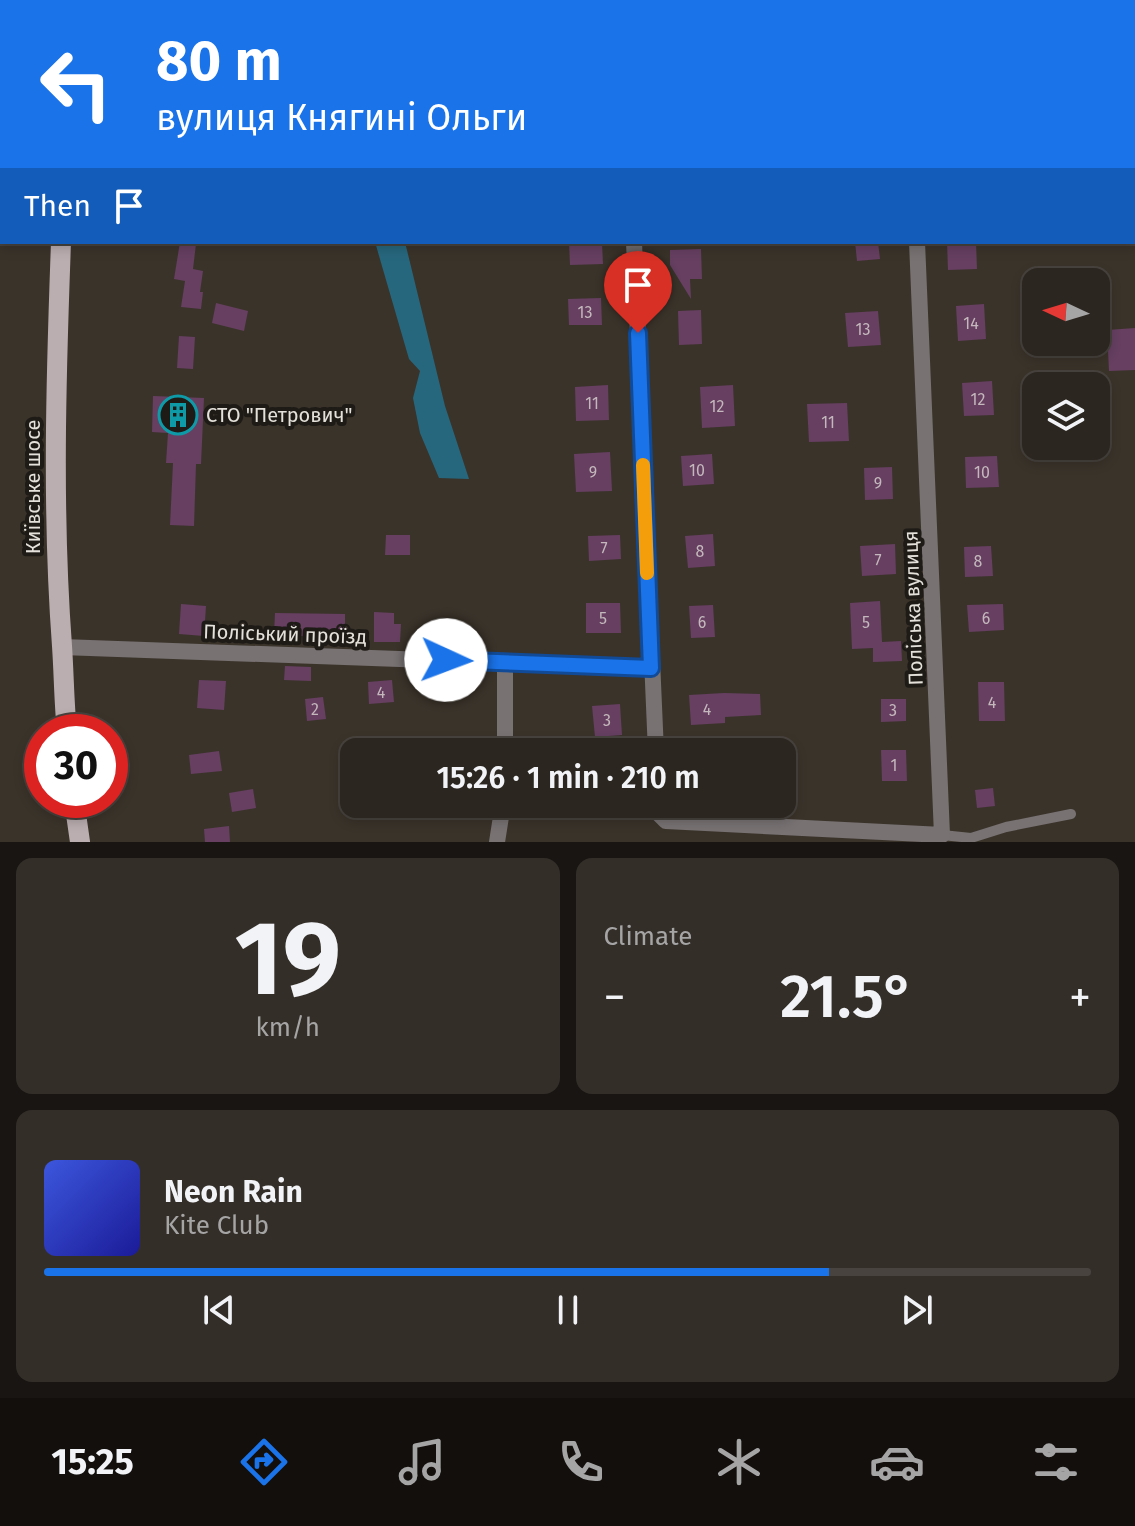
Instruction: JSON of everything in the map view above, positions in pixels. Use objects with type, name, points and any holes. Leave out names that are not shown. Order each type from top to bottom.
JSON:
[{"type":"main road","name":"Київське шосе","points":[[61,244],[56,371],[56,503],[58,609],[66,714]]},
{"type":"main road","points":[[77,818],[80,842]]},
{"type":"street","points":[[634,244],[655,738]]},
{"type":"street","name":"Поліська вулиця","points":[[917,244],[942,835]]},
{"type":"street","name":"Поліський проїзд","points":[[62,647],[651,668]]},
{"type":"street","points":[[505,662],[505,738]]},
{"type":"street","points":[[497,842],[501,818]]},
{"type":"street","points":[[663,818],[666,821],[942,835]]},
{"type":"lane","points":[[942,835],[971,838],[1006,827],[1071,814]]},
{"type":"water","points":[[376,244],[405,244],[445,406],[469,479],[439,478],[420,433],[413,398],[420,371],[409,359]]},
{"type":"building","points":[[180,244],[196,244],[193,269],[203,271],[201,309],[181,307],[185,281],[174,279]]},
{"type":"building","points":[[569,244],[602,244],[603,264],[570,265]]},
{"type":"building","points":[[855,244],[878,244],[880,259],[857,261]]},
{"type":"building","points":[[947,244],[976,244],[977,269],[948,270]]},
{"type":"building","points":[[701,249],[702,279],[690,279],[691,299],[670,265],[670,250]]},
{"type":"building","points":[[601,298],[602,325],[569,325],[568,299]]},
{"type":"building","points":[[216,303],[248,311],[244,331],[212,323]]},
{"type":"building","points":[[984,304],[986,339],[958,341],[956,306]]},
{"type":"building","points":[[701,310],[702,344],[679,345],[678,311]]},
{"type":"building","points":[[878,311],[881,345],[848,347],[845,313]]},
{"type":"building","points":[[1135,328],[1135,370],[1109,371],[1110,330]]},
{"type":"building","points":[[179,336],[195,337],[193,369],[177,368]]},
{"type":"building","points":[[992,381],[994,415],[964,416],[962,383]]},
{"type":"building","points":[[608,385],[609,420],[576,421],[575,387]]},
{"type":"building","points":[[733,385],[735,426],[702,428],[700,387]]},
{"type":"building","name":"СТО \"Петрович\"","points":[[153,396],[204,398],[201,464],[196,464],[194,526],[170,525],[173,463],[166,463],[168,433],[152,432]]},
{"type":"building","points":[[847,403],[849,441],[809,442],[807,404]]},
{"type":"building","points":[[610,452],[612,491],[576,492],[574,454]]},
{"type":"building","points":[[712,454],[714,484],[683,486],[681,456]]},
{"type":"building","points":[[997,456],[999,487],[966,488],[965,457]]},
{"type":"building","points":[[892,467],[893,499],[865,500],[864,468]]},
{"type":"building","points":[[713,534],[715,566],[688,568],[685,536]]},
{"type":"building","points":[[386,535],[410,535],[410,555],[385,555]]},
{"type":"building","points":[[620,535],[621,559],[589,561],[588,536]]},
{"type":"building","points":[[895,544],[896,574],[862,576],[860,546]]},
{"type":"building","points":[[991,546],[993,576],[965,577],[964,547]]},
{"type":"building","points":[[880,601],[882,642],[901,641],[902,661],[873,662],[873,648],[852,649],[850,603]]},
{"type":"building","points":[[586,603],[620,603],[621,633],[586,633]]},
{"type":"building","points":[[181,604],[206,606],[204,636],[179,634]]},
{"type":"building","points":[[1003,604],[1004,630],[969,632],[967,605]]},
{"type":"building","points":[[713,605],[715,637],[691,638],[689,606]]},
{"type":"building","points":[[374,612],[394,613],[394,624],[401,624],[400,642],[374,642]]},
{"type":"building","points":[[275,613],[345,614],[345,640],[274,635]]},
{"type":"building","points":[[285,666],[311,667],[311,681],[284,680]]},
{"type":"building","points":[[199,680],[226,681],[224,710],[197,708]]},
{"type":"building","points":[[392,680],[394,702],[369,704],[368,682]]},
{"type":"building","points":[[978,682],[1004,682],[1005,721],[979,721]]},
{"type":"building","points":[[760,694],[761,715],[725,717],[725,723],[691,725],[689,695]]},
{"type":"building","points":[[323,697],[326,719],[307,721],[305,699]]},
{"type":"building","points":[[881,699],[906,699],[906,721],[881,722]]},
{"type":"building","points":[[620,704],[622,735],[595,737],[592,706]]},
{"type":"building","points":[[881,750],[906,750],[907,781],[882,781]]},
{"type":"building","points":[[219,751],[222,771],[191,774],[189,755]]},
{"type":"building","points":[[993,788],[995,806],[977,808],[975,790]]},
{"type":"building","points":[[253,789],[256,808],[232,812],[229,793]]},
{"type":"building","points":[[229,826],[230,842],[205,842],[204,829]]},
{"type":"slow traffic","points":[[643,465],[647,573]]},
{"type":"place","name":"СТО \"Петрович\"","points":[[178,415]]},
{"type":"route","points":[[446,660],[651,668],[638,333]]}]
